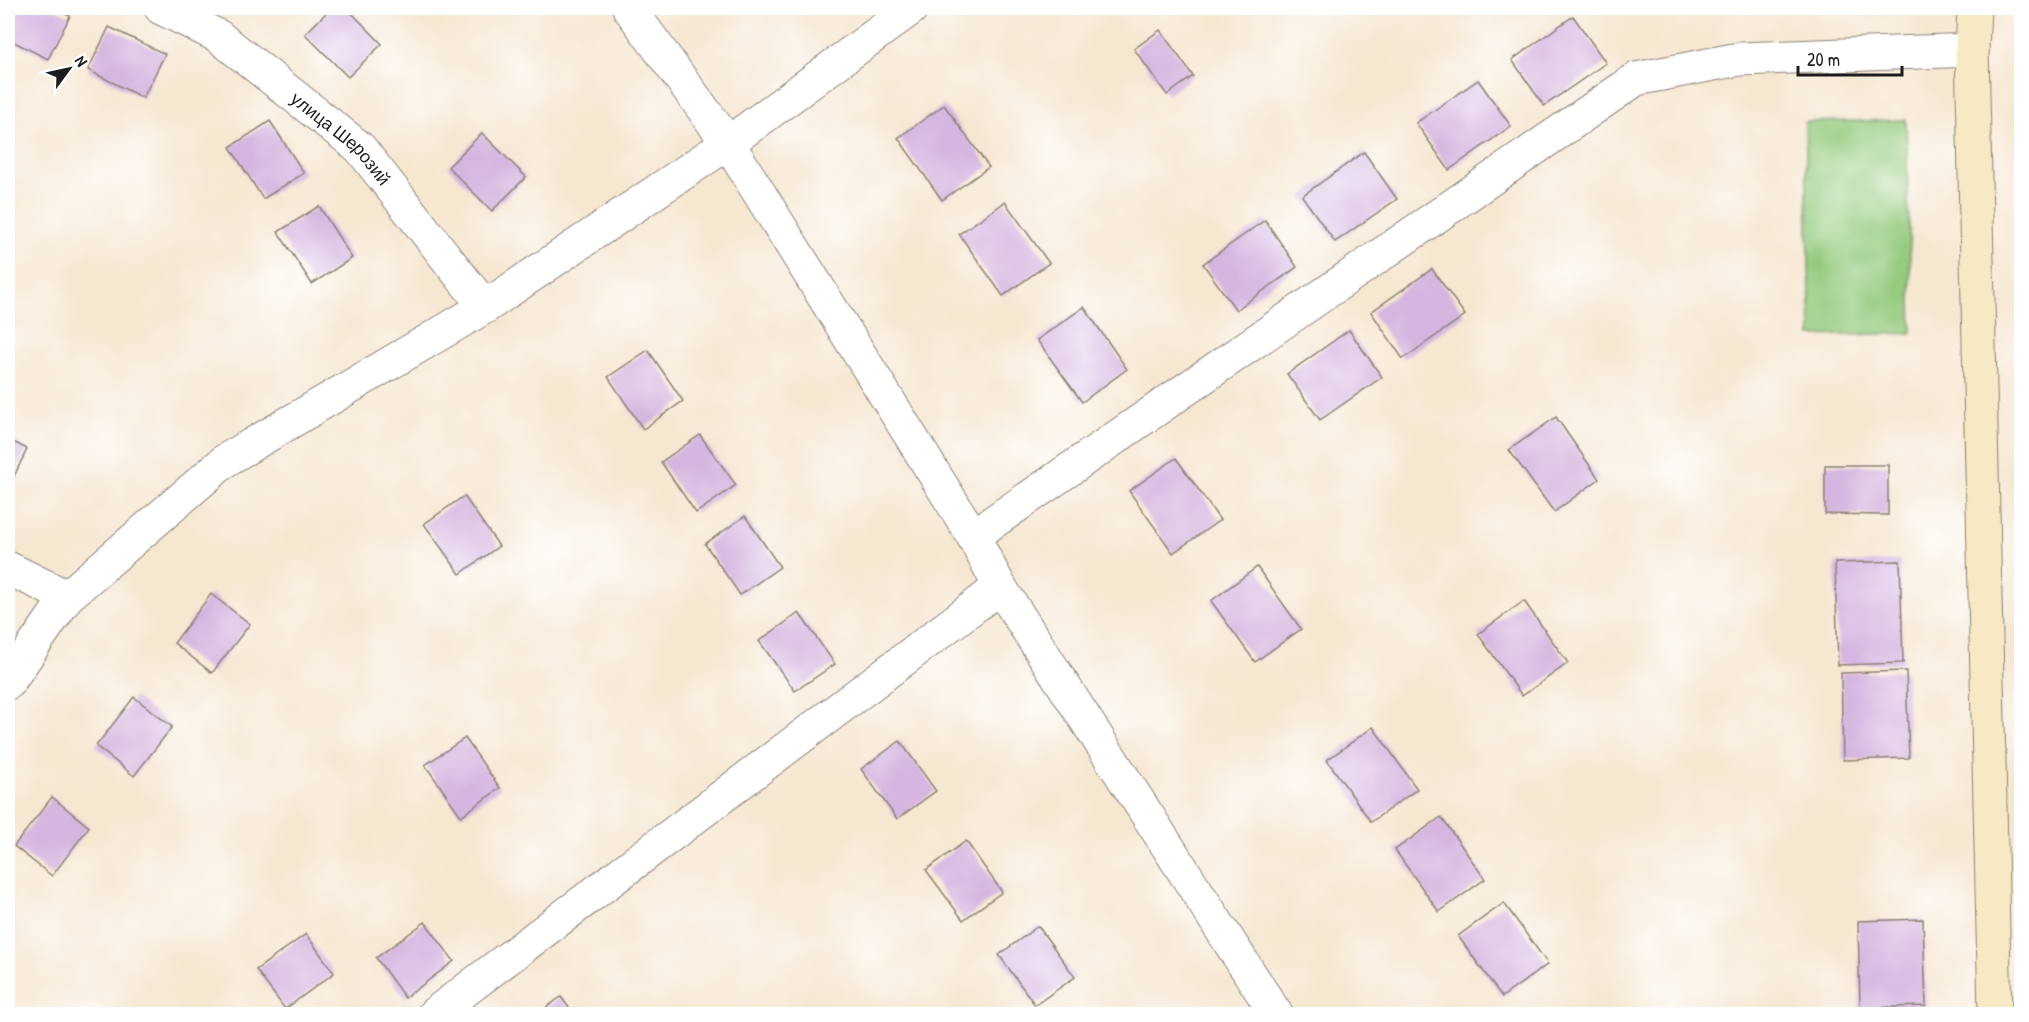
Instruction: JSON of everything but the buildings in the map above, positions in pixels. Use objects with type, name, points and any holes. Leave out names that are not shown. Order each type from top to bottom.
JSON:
[{"type":"street","name":"улица Шерозий","points":[[161,8],[218,36],[360,148],[485,307]]},
{"type":"street","points":[[629,8],[728,143],[974,536],[1000,586],[1276,1014]]},
{"type":"street","points":[[8,683],[67,597],[226,460],[485,307],[728,143],[912,8]]},
{"type":"street","points":[[1974,8],[1972,50],[1995,1014]]},
{"type":"street","points":[[974,536],[1636,79],[1739,59],[1972,50]]},
{"type":"street","points":[[8,568],[67,597]]},
{"type":"street","points":[[434,1014],[1000,586]]},
{"type":"green space","points":[[1906,120],[1912,333],[1811,336],[1805,122]]}]
